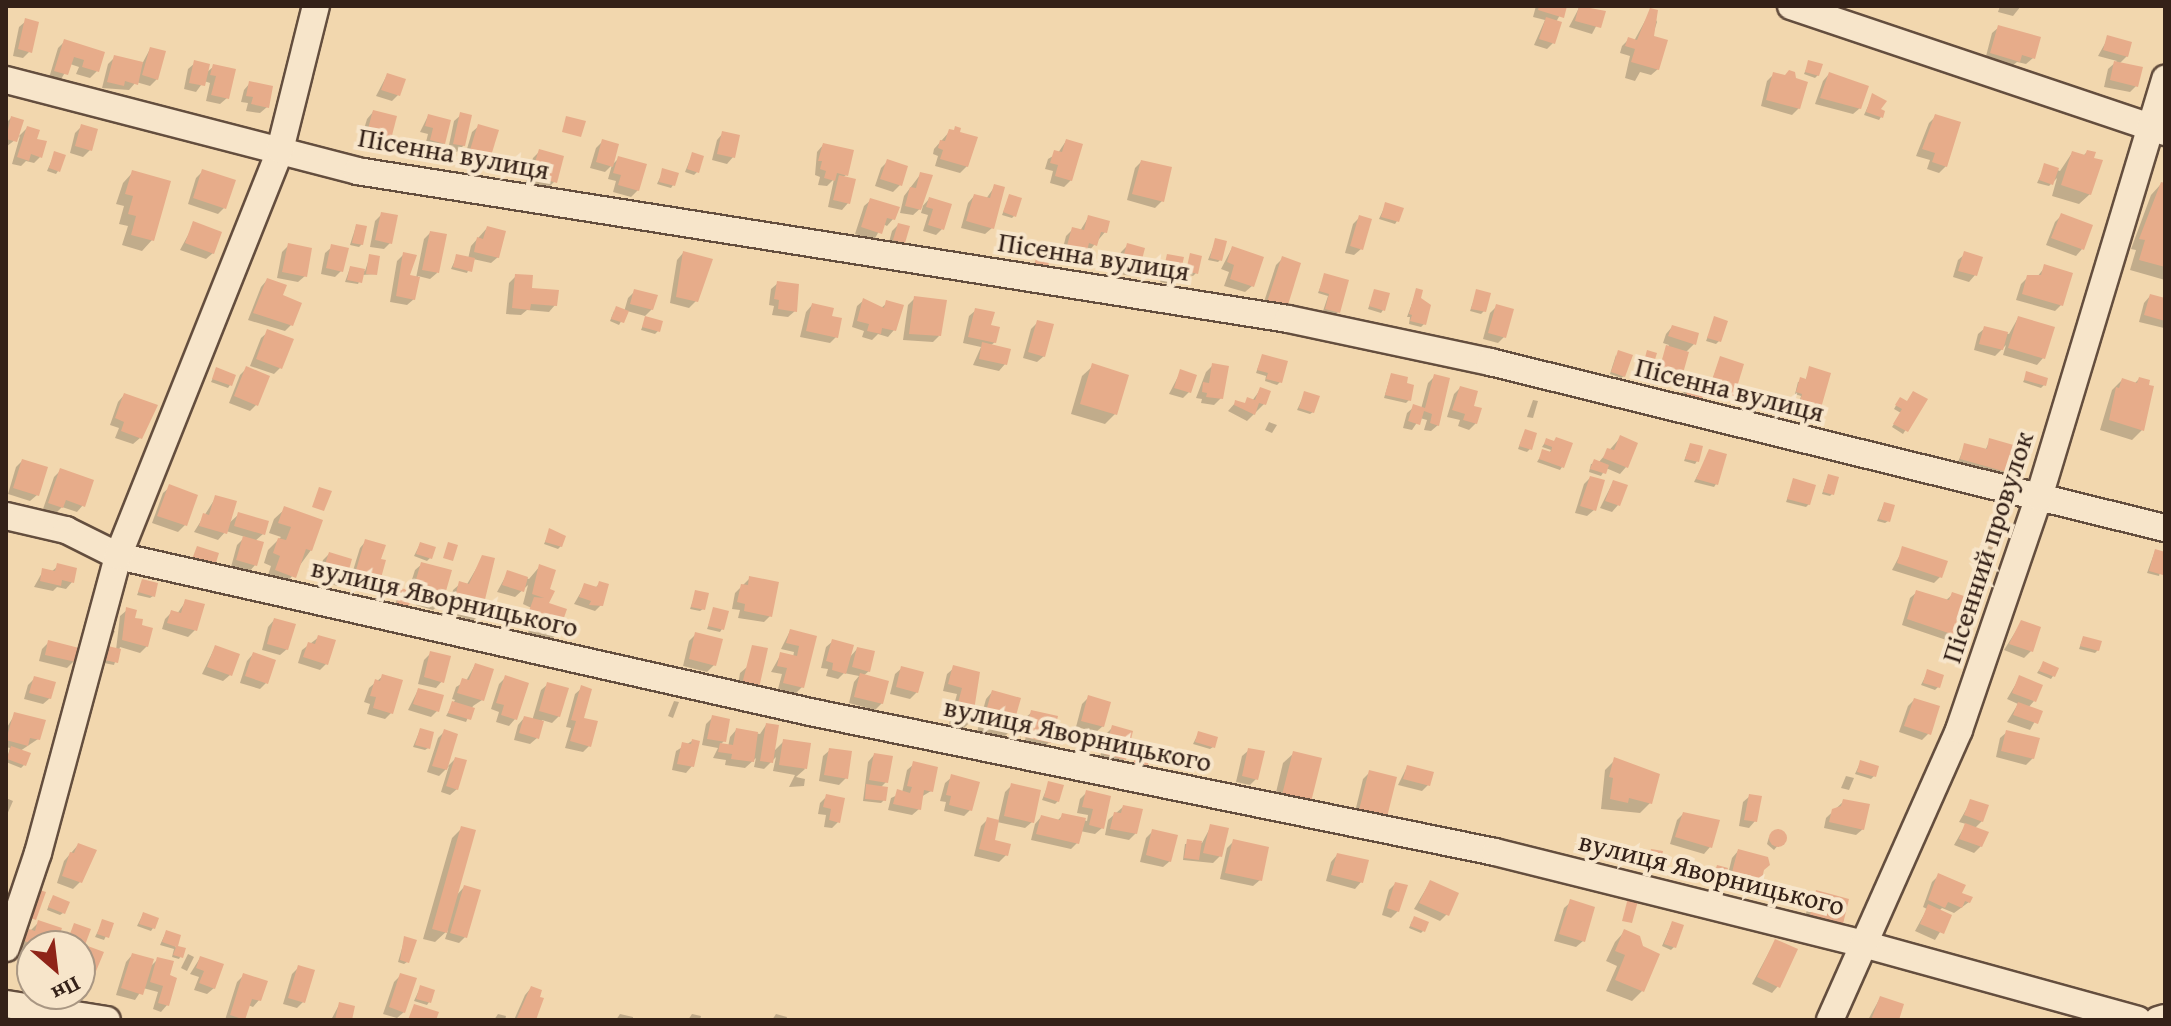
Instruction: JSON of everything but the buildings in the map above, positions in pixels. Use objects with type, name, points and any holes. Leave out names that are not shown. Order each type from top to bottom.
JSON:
[{"type":"street","points":[[6,948],[38,853],[118,556],[280,150],[316,6]]},
{"type":"street","points":[[1791,6],[2158,128]]},
{"type":"street","name":"Пісенний провулок","points":[[1830,1020],[1959,730],[2039,497],[2158,128],[2165,79]]},
{"type":"street","name":"Пісенна вулиця","points":[[6,80],[357,171],[1288,319],[1490,362],[2165,528]]},
{"type":"street","name":"вулиця Яворницького","points":[[6,516],[66,530],[118,556],[810,712],[1495,852],[1863,944],[2138,1020]]},
{"type":"street","points":[[6,1004],[107,1020]]},
{"type":"street","points":[[2158,1020],[2165,1018]]}]
